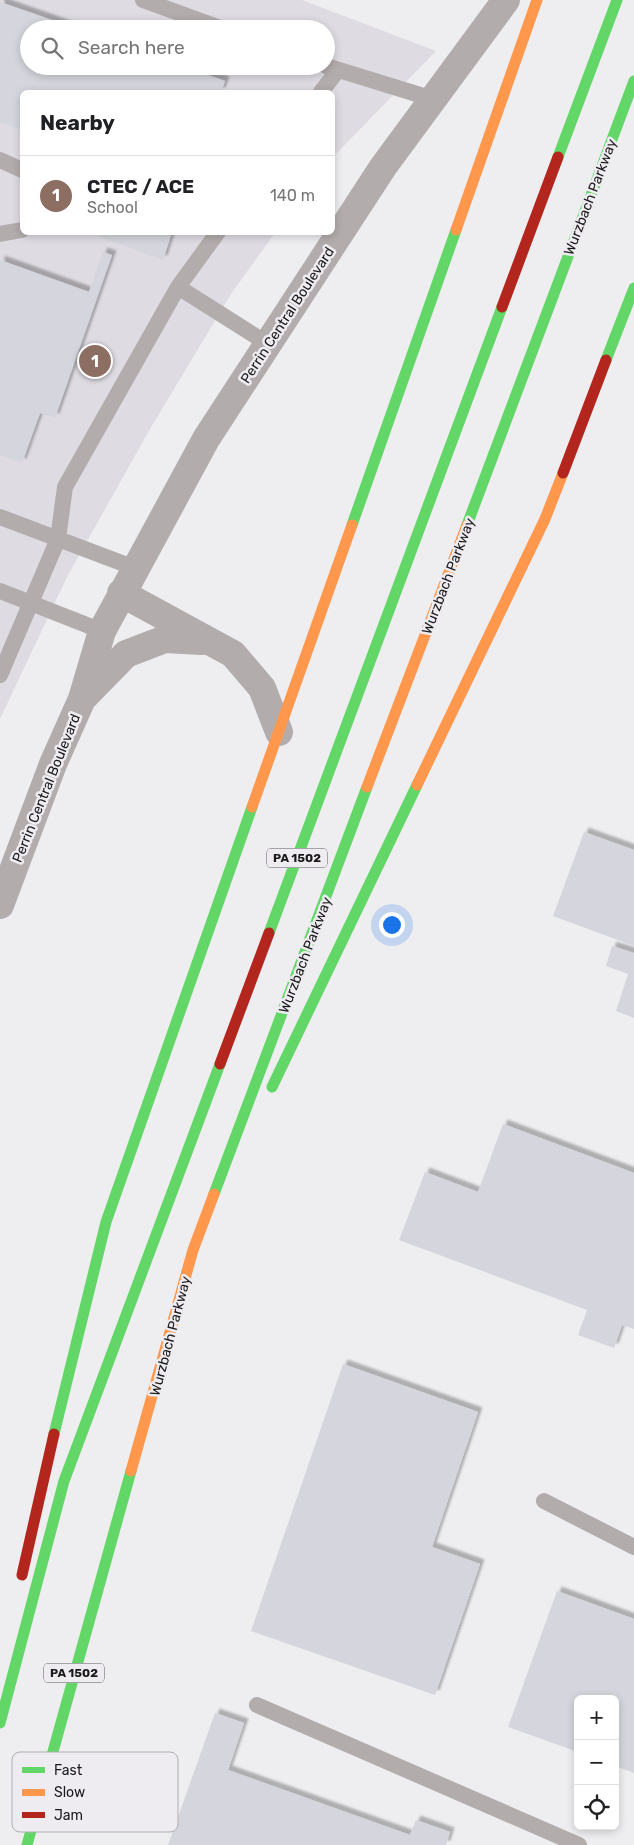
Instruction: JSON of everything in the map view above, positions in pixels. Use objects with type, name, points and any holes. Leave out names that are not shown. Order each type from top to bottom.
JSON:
[{"type":"highway","points":[[20,1587],[35,1510],[106,1222],[537,0]]},
{"type":"highway","name":"PA 1502","points":[[0,1723],[64,1482],[617,0]]},
{"type":"highway","name":"Wurzbach Parkway","points":[[53,1752],[194,1250],[634,81]]},
{"type":"highway","points":[[266,1099],[545,519],[634,288]]},
{"type":"highway","points":[[194,1250],[249,1134]]},
{"type":"highway","points":[[0,1692],[11,1635]]},
{"type":"highway","name":"Wurzbach Parkway","points":[[27,1845],[31,1832]]},
{"type":"street","name":"Perrin Central Boulevard","points":[[0,905],[5,875],[82,699],[102,631],[206,438],[383,167],[506,0]]},
{"type":"street","name":"Perrin Central Boulevard","points":[[121,593],[233,654],[262,688],[279,732]]},
{"type":"street","name":"Perrin Central Boulevard","points":[[82,699],[126,654],[165,639],[208,641]]},
{"type":"lane","points":[[143,0],[198,20]]},
{"type":"lane","points":[[335,69],[433,99]]},
{"type":"lane","points":[[322,90],[329,75]]},
{"type":"lane","points":[[0,160],[20,169]]},
{"type":"lane","points":[[0,234],[20,230]]},
{"type":"lane","points":[[0,675],[32,604],[58,539],[65,487],[178,287],[216,235]]},
{"type":"lane","points":[[178,287],[268,344]]},
{"type":"lane","points":[[0,517],[135,568]]},
{"type":"lane","points":[[0,591],[102,631]]},
{"type":"lane","points":[[544,1501],[634,1547]]},
{"type":"lane","points":[[256,1705],[579,1845]]},
{"type":"shaded area","points":[[0,0],[302,0],[436,51],[335,155],[335,90],[20,90],[20,235],[274,235],[231,294],[150,429],[68,575],[0,719]]},
{"type":"building","points":[[0,2],[52,20],[20,20],[20,75],[208,75],[225,81],[222,90],[20,90],[20,129],[0,122]]},
{"type":"building","points":[[94,235],[171,235],[163,260]]},
{"type":"building","points":[[103,252],[112,255],[55,418],[40,413],[22,463],[0,455],[0,260],[89,292]]},
{"type":"building","points":[[584,832],[634,850],[634,946],[553,916]]},
{"type":"building","points":[[612,946],[634,953],[634,1018],[616,1011],[628,974],[606,966]]},
{"type":"building","points":[[503,1124],[634,1173],[634,1329],[622,1325],[614,1348],[578,1335],[587,1310],[399,1240],[425,1172],[478,1192]]},
{"type":"building","points":[[343,1364],[478,1412],[432,1547],[480,1564],[435,1695],[251,1631]]},
{"type":"building","points":[[557,1591],[634,1619],[634,1773],[619,1767],[619,1695],[574,1695],[574,1751],[508,1727]]},
{"type":"building","points":[[215,1713],[244,1723],[228,1770],[410,1835],[416,1820],[450,1832],[446,1845],[168,1845],[173,1832],[178,1832],[178,1817]]},
{"type":"traffic: fast","points":[[558,157],[617,0]]},
{"type":"traffic: fast","points":[[467,525],[634,81]]},
{"type":"traffic: fast","points":[[352,525],[456,230]]},
{"type":"traffic: fast","points":[[606,360],[634,288]]},
{"type":"traffic: fast","points":[[269,933],[502,307]]},
{"type":"traffic: fast","points":[[272,1087],[417,785]]},
{"type":"traffic: fast","points":[[214,1194],[367,787]]},
{"type":"traffic: fast","points":[[54,1434],[106,1222],[252,807]]},
{"type":"traffic: fast","points":[[0,1723],[64,1481],[220,1064]]},
{"type":"traffic: fast","points":[[53,1752],[131,1471]]},
{"type":"traffic: fast","points":[[27,1845],[31,1832]]},
{"type":"traffic: slow","points":[[456,230],[537,0]]},
{"type":"traffic: slow","points":[[417,785],[545,519],[563,473]]},
{"type":"traffic: slow","points":[[252,807],[352,525]]},
{"type":"traffic: slow","points":[[367,787],[467,525]]},
{"type":"traffic: slow","points":[[131,1471],[193,1250],[214,1194]]},
{"type":"traffic: jam","points":[[502,307],[558,157]]},
{"type":"traffic: jam","points":[[563,473],[606,360]]},
{"type":"traffic: jam","points":[[220,1064],[269,933]]},
{"type":"traffic: jam","points":[[22,1575],[54,1434]]},
{"type":"place","name":"CTEC / ACE","points":[[95,361]]}]
